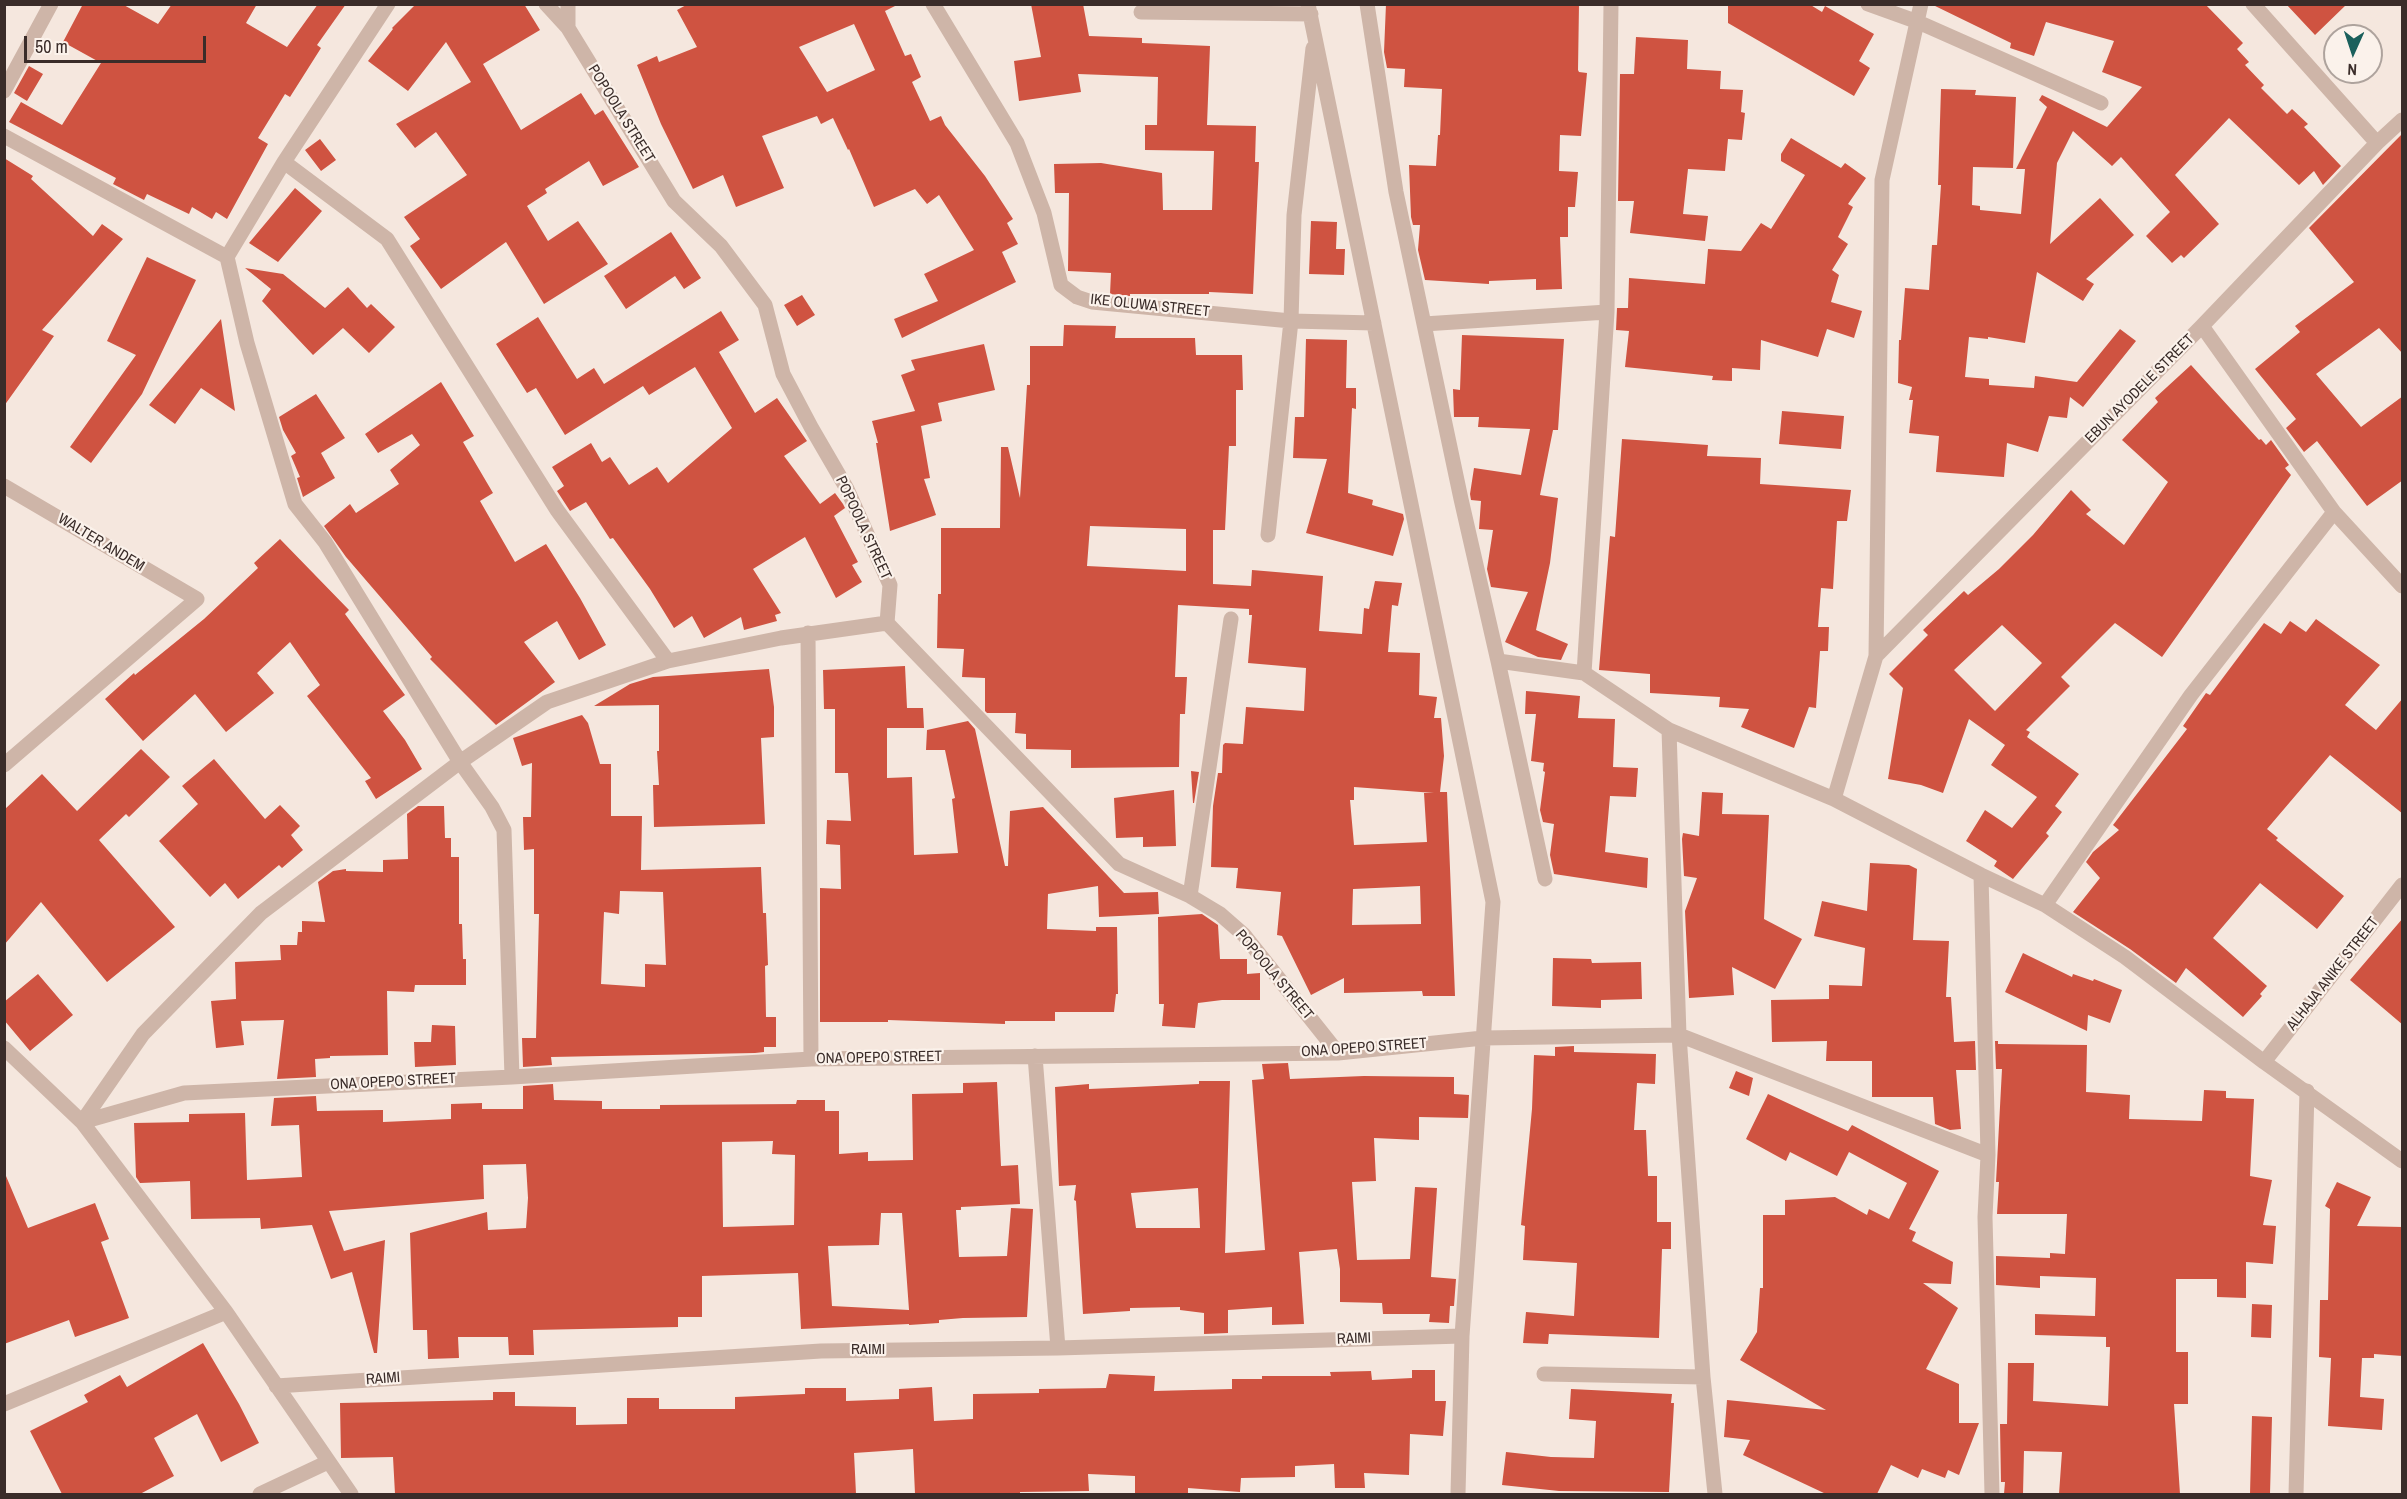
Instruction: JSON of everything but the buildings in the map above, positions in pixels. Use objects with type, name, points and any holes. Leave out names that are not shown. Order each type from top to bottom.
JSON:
[{"type":"street","points":[[4,91],[51,4]]},
{"type":"street","points":[[388,4],[284,162],[226,257],[247,343],[295,504],[325,542],[460,762],[492,807],[504,830],[512,1077]]},
{"type":"street","name":"POPOOLA STREET","points":[[546,4],[568,28],[674,201],[721,246],[765,305],[783,375],[847,489],[890,585],[887,623],[1119,864],[1190,896],[1220,914],[1244,935],[1338,1053]]},
{"type":"street","points":[[568,4],[568,28]]},
{"type":"street","name":"IKE OLUWA STREET","points":[[933,4],[1017,143],[1044,213],[1061,285],[1077,297],[1092,302],[1291,321],[1374,322]]},
{"type":"street","points":[[1367,4],[1396,192],[1545,879]]},
{"type":"street","points":[[1584,673],[1606,312],[1611,4]]},
{"type":"street","points":[[1868,4],[1917,22],[2101,103]]},
{"type":"street","points":[[1834,799],[1876,656],[1882,180],[1922,4]]},
{"type":"street","points":[[2253,4],[2377,143]]},
{"type":"street","points":[[1141,12],[1310,9],[1494,902],[1487,1038],[1462,1336],[1458,1494]]},
{"type":"street","points":[[1268,535],[1291,321],[1294,214],[1314,32]]},
{"type":"street","name":"EBUN AYODELE STREET","points":[[1876,656],[2202,327],[2377,143],[2403,120]]},
{"type":"street","points":[[4,136],[226,257]]},
{"type":"street","points":[[284,162],[387,239],[557,510],[668,661]]},
{"type":"street","points":[[1424,324],[1606,312]]},
{"type":"street","points":[[2202,327],[2334,512],[2403,586]]},
{"type":"street","name":"WALTER ANDEM","points":[[4,486],[197,599],[4,765]]},
{"type":"street","points":[[2045,905],[2191,695],[2334,512]]},
{"type":"street","points":[[1190,896],[1231,619]]},
{"type":"street","points":[[82,1122],[143,1034],[261,913],[460,762],[547,702],[668,661],[808,633],[887,623]]},
{"type":"street","points":[[808,633],[811,1059]]},
{"type":"street","points":[[1498,661],[1584,673],[1669,730],[1834,799],[2045,905],[2125,957],[2264,1062],[2403,1161]]},
{"type":"street","points":[[1669,730],[1679,1035],[1703,1377],[1715,1494]]},
{"type":"street","points":[[1982,875],[1988,1155],[1985,1217],[1992,1494]]},
{"type":"street","name":"ALHAJA ANIKE STREET","points":[[2264,1062],[2403,885]]},
{"type":"street","points":[[1679,1035],[1988,1155]]},
{"type":"street","name":"ONA OPEPO STREET","points":[[82,1122],[184,1093],[811,1059],[1338,1053],[1487,1038],[1679,1035]]},
{"type":"street","points":[[6,1050],[82,1122],[226,1312],[351,1494]]},
{"type":"street","points":[[1035,1056],[1058,1348]]},
{"type":"street","points":[[2296,1494],[2307,1091]]},
{"type":"street","points":[[4,1404],[226,1312]]},
{"type":"street","name":"RAIMI","points":[[276,1386],[821,1351],[1058,1348],[1462,1336]]},
{"type":"street","points":[[1544,1374],[1703,1377]]},
{"type":"street","points":[[260,1494],[328,1462]]}]
